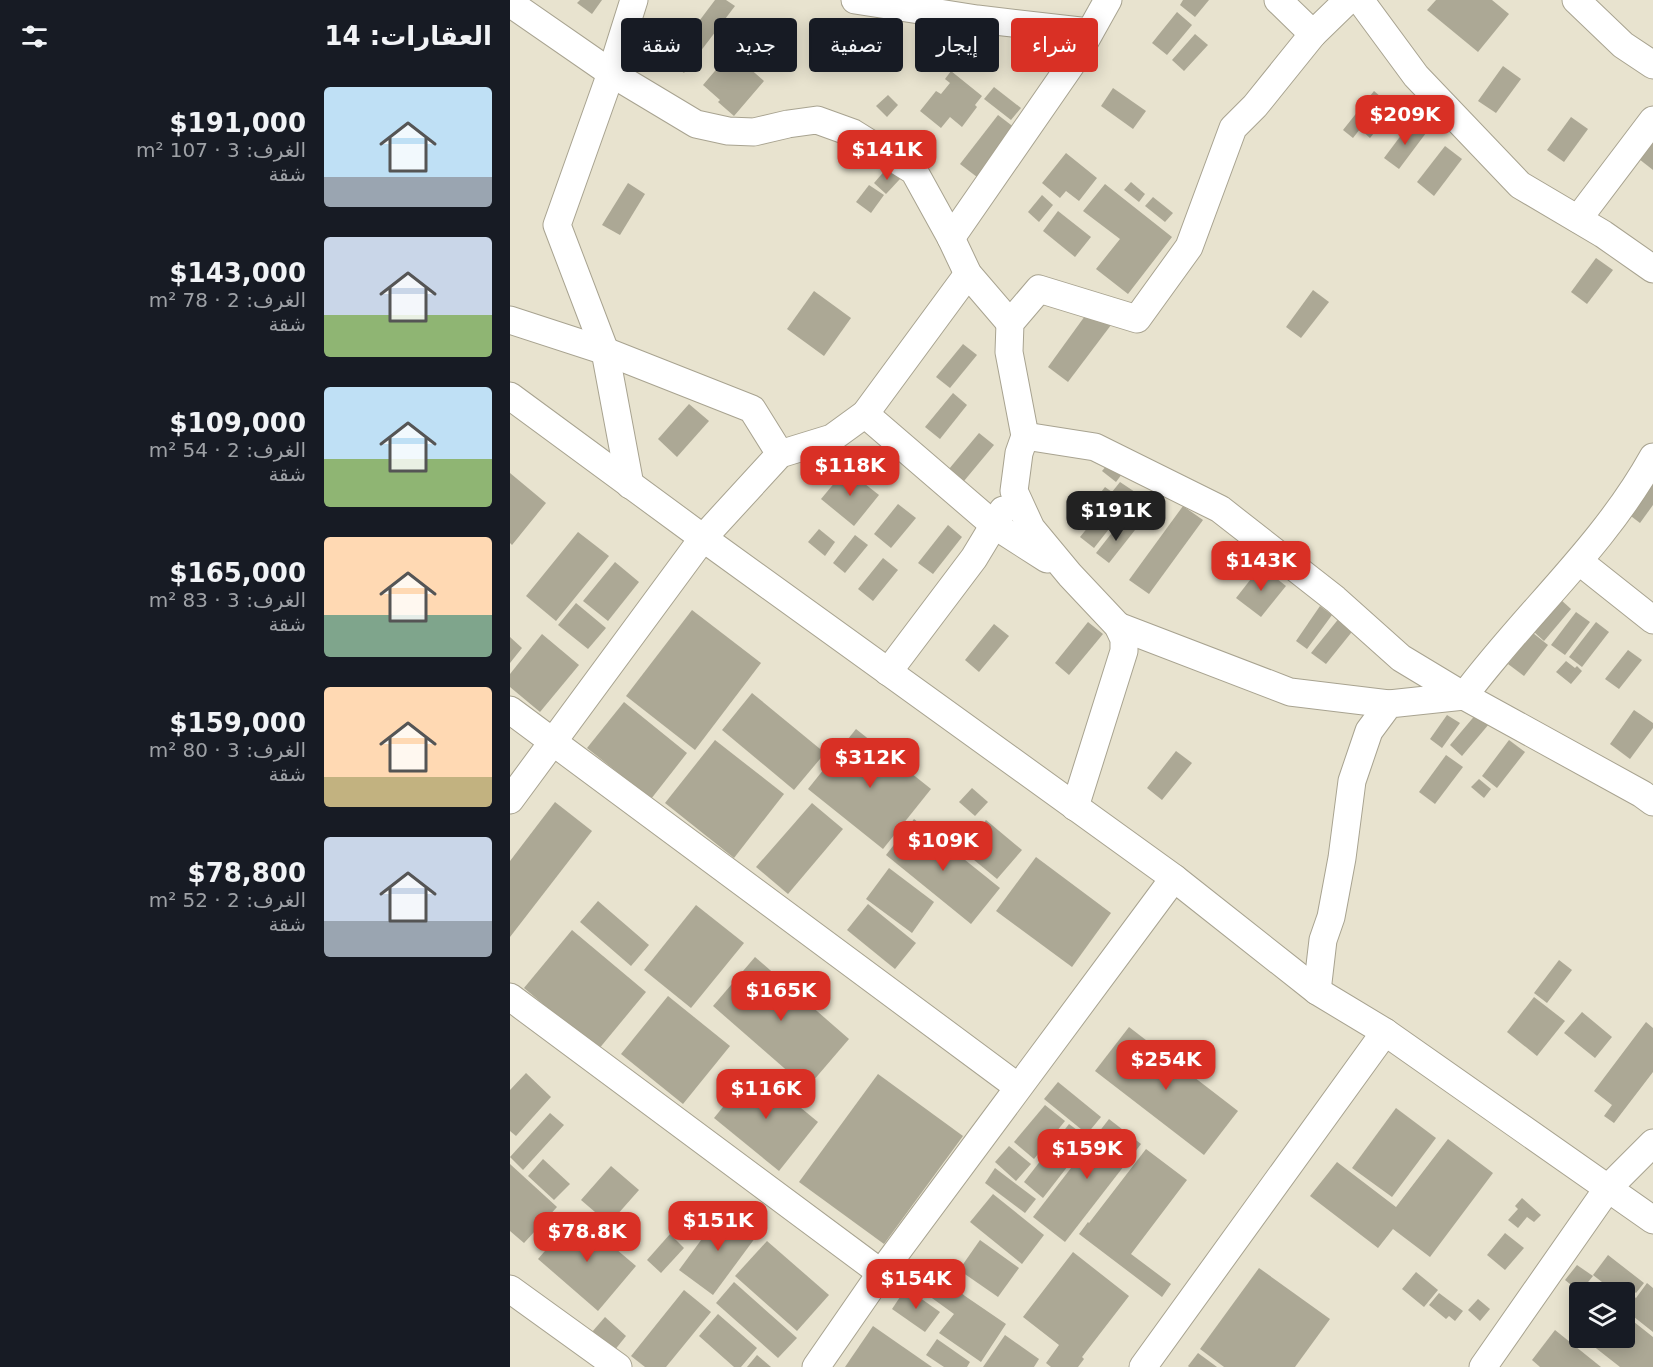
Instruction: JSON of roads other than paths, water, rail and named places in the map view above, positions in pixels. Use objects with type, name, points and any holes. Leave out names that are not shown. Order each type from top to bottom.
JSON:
[{"type":"street","points":[[630,484],[605,351],[557,225],[611,73],[634,0]]},
{"type":"street","points":[[855,0],[1011,23]]},
{"type":"street","points":[[1097,18],[1108,0]]},
{"type":"street","points":[[1278,0],[1313,34]]},
{"type":"street","points":[[888,672],[974,558],[1014,491],[1019,453],[1025,436],[1009,352],[1010,323],[1039,289],[1137,319],[1190,247],[1233,128],[1255,106],[1313,34],[1348,0]]},
{"type":"street","points":[[1360,0],[1416,76],[1520,185],[1603,234],[1653,269]]},
{"type":"street","points":[[1576,0],[1623,45],[1653,66]]},
{"type":"street","points":[[510,3],[611,73],[696,124],[728,131],[754,132],[817,120],[853,134],[914,171],[968,274],[1010,323]]},
{"type":"street","points":[[951,238],[1066,72]]},
{"type":"street","points":[[1578,219],[1653,120]]},
{"type":"street","points":[[510,800],[702,538],[780,454],[832,438],[865,414],[968,274]]},
{"type":"street","points":[[510,320],[605,351],[752,409],[780,454]]},
{"type":"street","points":[[510,396],[702,538],[1174,878],[1317,991],[1385,1032],[1653,1220]]},
{"type":"street","points":[[865,414],[994,525],[1070,575]]},
{"type":"street","points":[[1025,436],[1095,447],[1220,509],[1335,599],[1401,658],[1653,802]]},
{"type":"street","points":[[1118,626],[1290,692],[1389,704],[1464,696],[1527,618],[1580,562],[1608,526],[1653,457]]},
{"type":"street","points":[[1014,491],[1031,528],[1070,575],[1118,626],[1124,639],[1124,651],[1075,807]]},
{"type":"street","points":[[1580,562],[1653,620]]},
{"type":"street","points":[[1317,991],[1323,940],[1342,858],[1352,781],[1369,731],[1389,704]]},
{"type":"street","points":[[510,710],[1018,1087]]},
{"type":"street","points":[[816,1367],[881,1273],[1174,878]]},
{"type":"street","points":[[510,997],[881,1273]]},
{"type":"street","points":[[1143,1367],[1385,1032]]},
{"type":"street","points":[[1483,1367],[1608,1188],[1653,1143]]},
{"type":"street","points":[[510,1290],[618,1367]]}]
